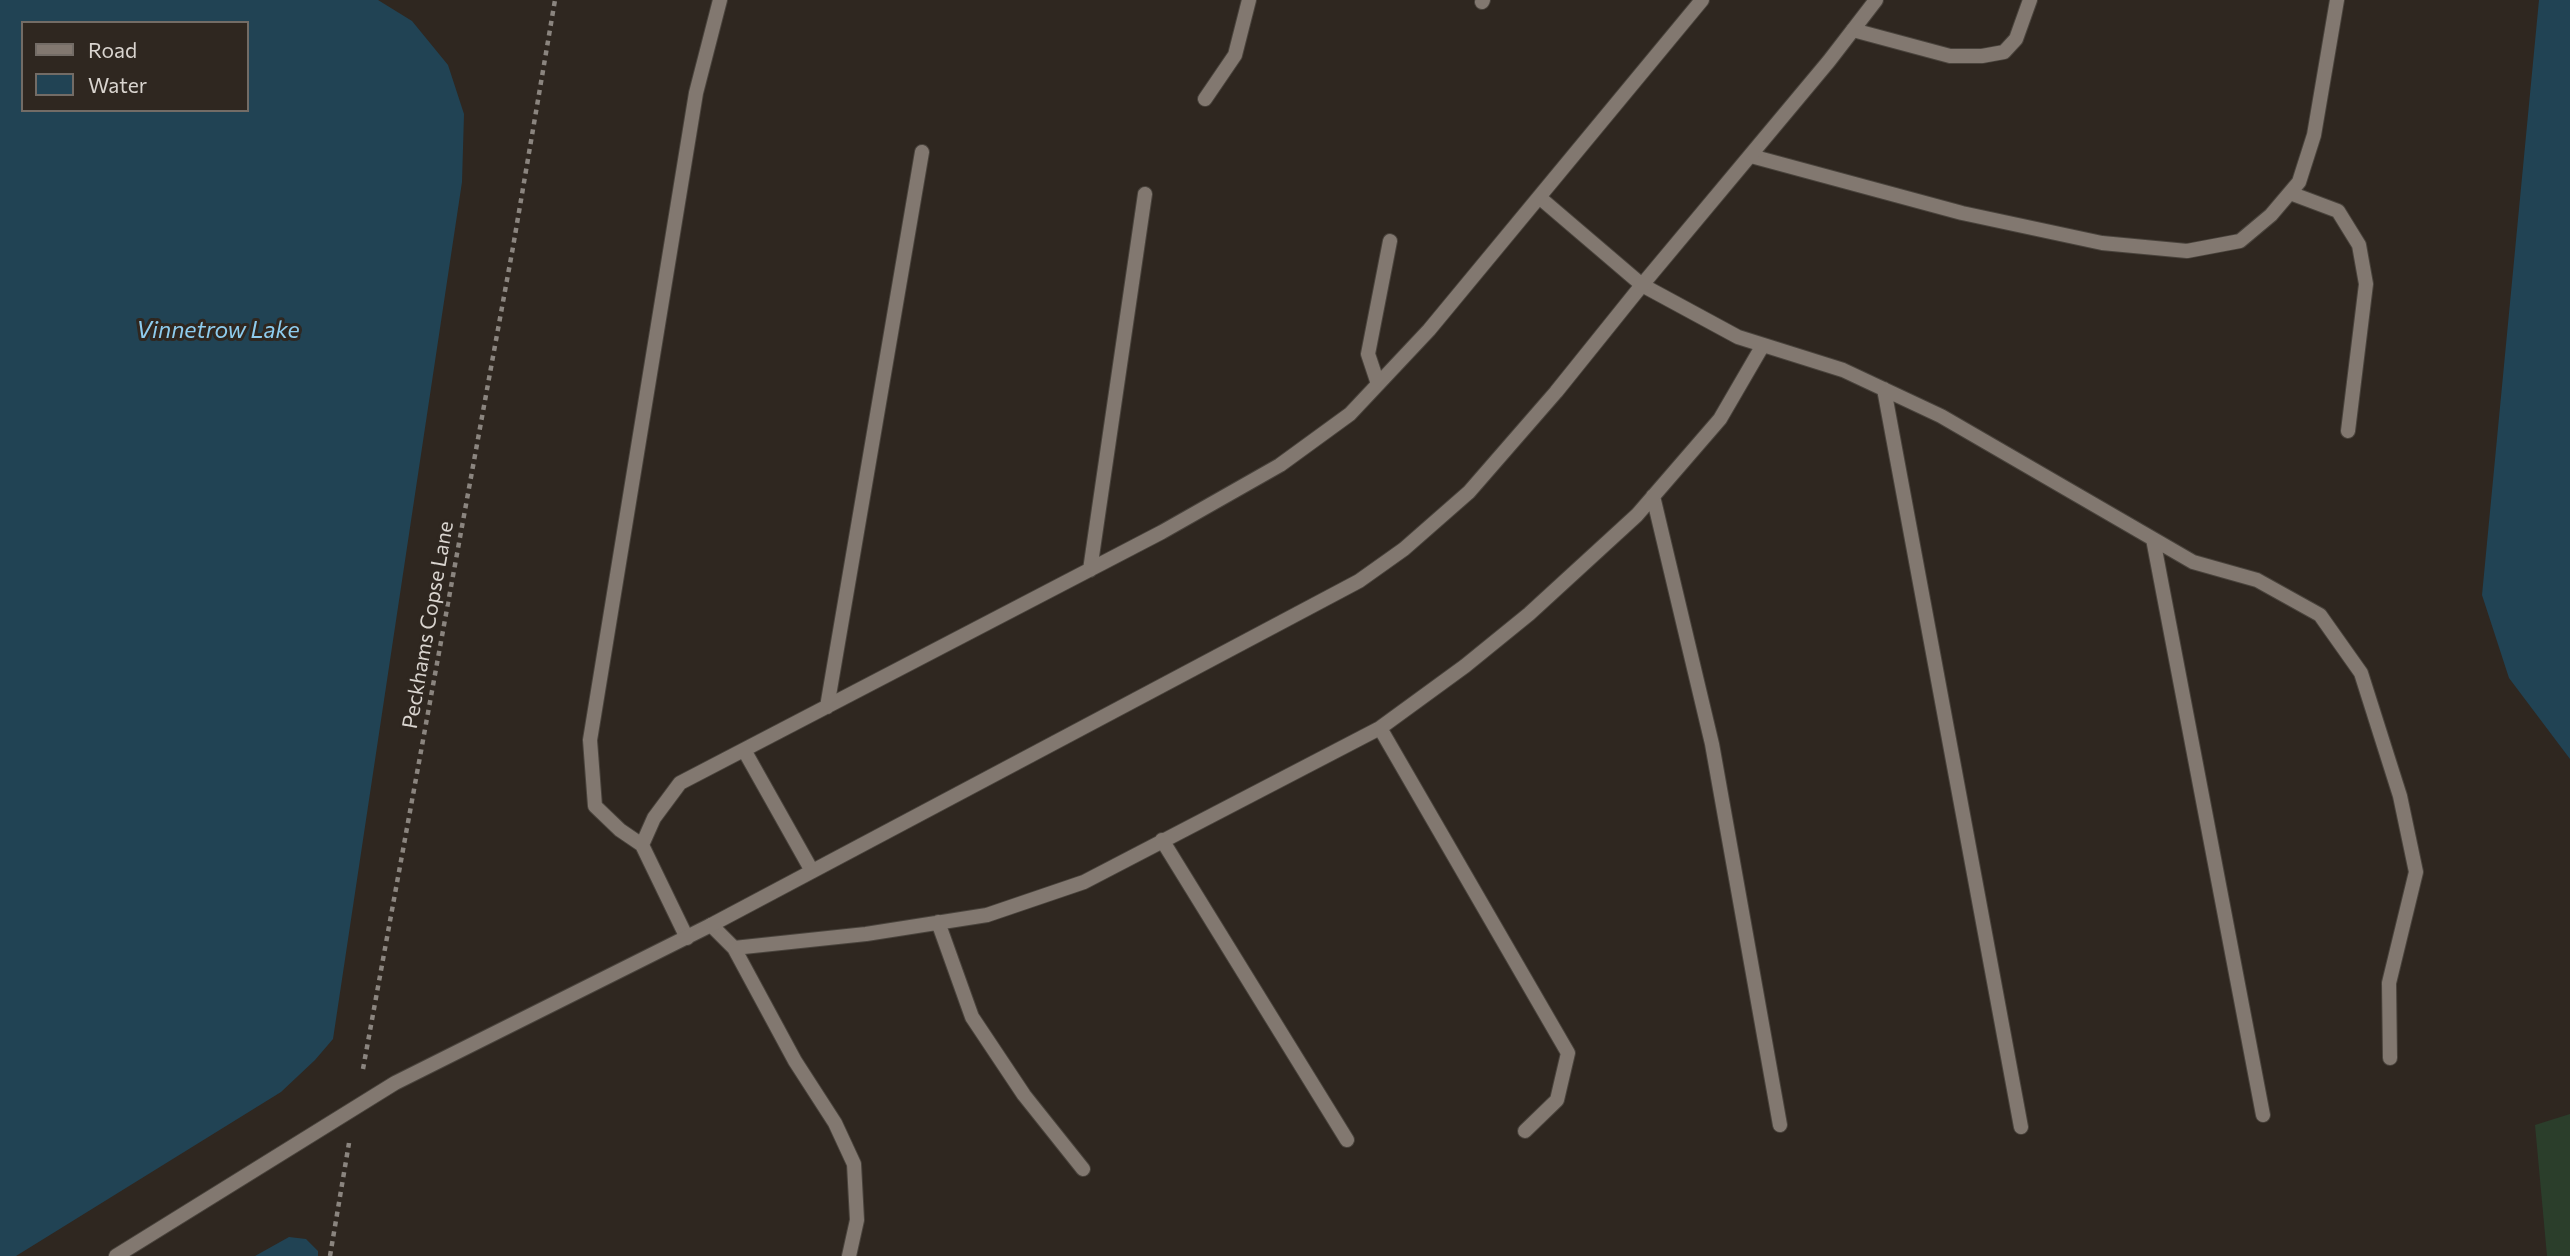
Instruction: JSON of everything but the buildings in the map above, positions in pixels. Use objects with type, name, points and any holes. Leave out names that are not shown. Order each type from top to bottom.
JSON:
[{"type":"street","points":[[687,938],[642,845],[620,830],[595,806],[590,740],[696,93],[720,0]]},
{"type":"street","points":[[1205,99],[1235,55],[1249,0]]},
{"type":"street","points":[[642,845],[654,818],[680,783],[1162,533],[1280,465],[1350,414],[1429,330],[1702,0]]},
{"type":"street","points":[[116,1256],[395,1083],[687,938],[1359,581],[1393,557],[1469,492],[1556,392],[1876,0]]},
{"type":"street","points":[[1853,30],[1950,56],[1982,57],[2004,52],[2016,39],[2030,0]]},
{"type":"street","points":[[1751,156],[1962,213],[2102,243],[2188,251],[2240,241],[2271,215],[2299,182],[2314,135],[2337,0]]},
{"type":"street","points":[[827,707],[922,152]]},
{"type":"street","points":[[2290,193],[2337,211],[2359,245],[2366,284],[2348,430]]},
{"type":"street","points":[[1090,570],[1145,194]]},
{"type":"street","points":[[1539,197],[1642,285],[1738,337],[1843,370],[1941,416],[2193,562],[2257,580],[2320,615],[2361,673],[2400,796],[2416,872],[2389,983],[2390,1058]]},
{"type":"street","points":[[1378,384],[1368,354],[1390,242]]},
{"type":"street","points":[[734,948],[866,934],[987,915],[1084,882],[1380,728],[1465,666],[1529,614],[1637,515],[1720,419],[1763,345]]},
{"type":"street","points":[[1884,389],[2021,1127]]},
{"type":"street","points":[[1653,496],[1712,744],[1780,1125]]},
{"type":"street","points":[[2153,539],[2263,1115]]},
{"type":"street","points":[[1380,728],[1568,1053],[1558,1100],[1525,1131]]},
{"type":"street","points":[[744,750],[812,872]]},
{"type":"street","points":[[1162,840],[1347,1140]]},
{"type":"street","points":[[938,922],[972,1017],[1024,1095],[1083,1168]]},
{"type":"street","points":[[711,925],[734,948],[795,1060],[835,1123],[854,1164],[857,1220],[849,1256]]},
{"type":"path","name":"Peckhams Copse Lane","points":[[330,1256],[513,247],[555,0]]},
{"type":"green space","points":[[2570,1114],[2570,1256],[2547,1256],[2535,1125]]},
{"type":"water","name":"Vinnetrow Lake","points":[[0,0],[378,0],[412,21],[448,65],[464,114],[462,182],[333,1039],[281,1092],[16,1256],[0,1256]]},
{"type":"water","points":[[2539,0],[2570,0],[2570,759],[2509,678],[2482,595]]},
{"type":"water","points":[[289,1237],[306,1239],[318,1251],[318,1256],[255,1256]]}]
